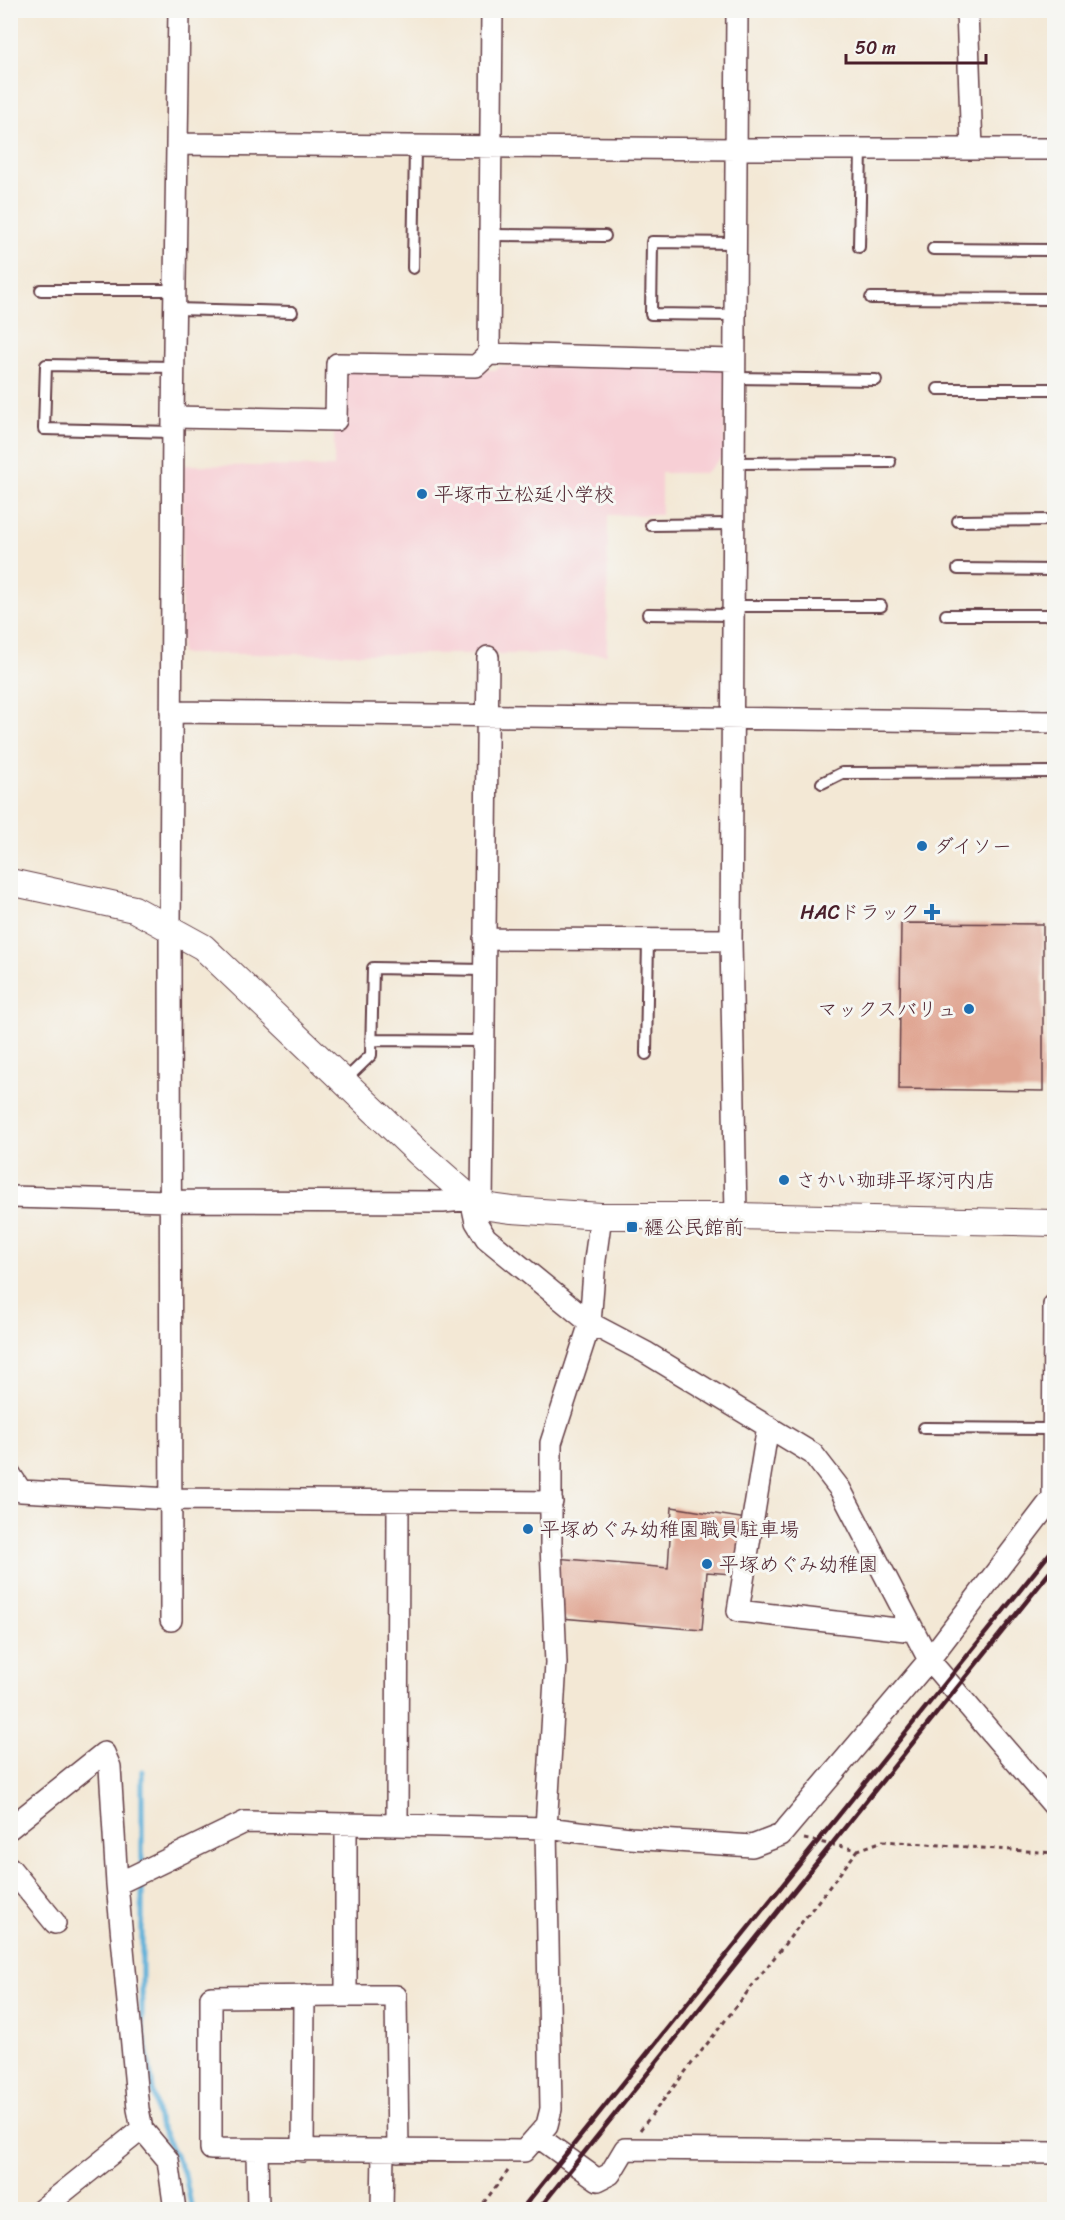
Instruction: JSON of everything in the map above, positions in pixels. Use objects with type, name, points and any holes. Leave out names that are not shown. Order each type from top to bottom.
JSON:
[{"type":"street","points":[[171,1620],[169,1201],[171,712],[179,10]]},
{"type":"street","points":[[489,354],[492,10]]},
{"type":"street","points":[[736,1216],[731,940],[737,10]]},
{"type":"street","points":[[966,10],[972,149]]},
{"type":"street","points":[[178,144],[490,148],[1054,149]]},
{"type":"street","points":[[173,424],[336,420],[337,364],[476,366],[489,354],[734,369]]},
{"type":"street","points":[[488,657],[483,1041],[476,1222],[486,1238],[590,1323],[645,1352],[813,1455],[840,1489],[929,1660],[1054,1805]]},
{"type":"street","points":[[171,712],[1054,722]]},
{"type":"street","points":[[10,882],[134,909],[170,927],[203,948],[421,1155],[477,1202]]},
{"type":"street","points":[[484,939],[731,940]]},
{"type":"street","points":[[10,1197],[169,1201],[477,1202],[513,1210],[601,1216],[736,1216],[1054,1223]]},
{"type":"street","points":[[531,2144],[547,2125],[551,2109],[546,1828],[556,1664],[551,1545],[551,1443],[590,1323],[601,1216]]},
{"type":"street","points":[[117,1884],[245,1822],[546,1828],[630,1838],[752,1846],[781,1835],[929,1660],[1054,1497],[1054,1305]]},
{"type":"street","points":[[768,1426],[738,1611],[914,1631]]},
{"type":"street","points":[[10,1474],[21,1491],[171,1499],[552,1502]]},
{"type":"street","points":[[397,1825],[398,1501]]},
{"type":"street","points":[[10,1828],[104,1753],[110,1767],[117,1884],[138,2109],[142,2129],[168,2160],[175,2210]]},
{"type":"street","points":[[346,1824],[346,1996]]},
{"type":"street","points":[[10,1868],[55,1923]]},
{"type":"street","points":[[382,2210],[390,2151],[396,1996],[211,1996],[211,2150],[390,2151],[531,2144],[598,2180],[610,2174],[625,2149],[1054,2153]]},
{"type":"street","points":[[303,2151],[304,1996]]},
{"type":"street","points":[[41,2210],[142,2129]]},
{"type":"street","points":[[257,2151],[258,2210]]},
{"type":"lane","points":[[413,268],[415,147]]},
{"type":"lane","points":[[859,247],[861,149]]},
{"type":"lane","points":[[490,235],[605,236]]},
{"type":"lane","points":[[734,315],[651,314],[652,242],[735,243]]},
{"type":"lane","points":[[933,249],[1054,250]]},
{"type":"lane","points":[[41,290],[175,299],[292,312]]},
{"type":"lane","points":[[871,298],[1054,299]]},
{"type":"lane","points":[[173,424],[44,429],[46,365],[174,367]]},
{"type":"lane","points":[[734,369],[876,380]]},
{"type":"lane","points":[[938,389],[1054,389]]},
{"type":"lane","points":[[733,463],[890,462]]},
{"type":"lane","points":[[958,520],[1054,520]]},
{"type":"lane","points":[[651,525],[733,524]]},
{"type":"lane","points":[[958,569],[1054,570]]},
{"type":"lane","points":[[648,614],[881,606]]},
{"type":"lane","points":[[946,615],[1054,615]]},
{"type":"lane","points":[[822,783],[842,773],[1054,772]]},
{"type":"lane","points":[[646,1054],[648,940]]},
{"type":"lane","points":[[344,1082],[371,1055],[374,968],[484,970]]},
{"type":"lane","points":[[371,1040],[483,1041]]},
{"type":"lane","points":[[924,1428],[1054,1429]]},
{"type":"path","points":[[1054,1497],[1054,1805]]},
{"type":"path","points":[[781,1835],[858,1850],[883,1842],[1054,1853]]},
{"type":"path","points":[[625,2149],[858,1850]]},
{"type":"path","points":[[478,2210],[531,2144]]},
{"type":"shaded area","name":"平塚市立松延小学校","points":[[720,365],[726,371],[724,455],[705,473],[661,473],[661,515],[608,515],[607,654],[181,654],[183,465],[334,467],[334,425],[346,374],[351,368],[495,370],[500,366]]},
{"type":"building","points":[[901,923],[1043,924],[1043,1091],[899,1089]]},
{"type":"building","name":"平塚めぐみ幼稚園","points":[[672,1507],[753,1520],[744,1575],[707,1572],[702,1630],[561,1618],[556,1558],[668,1568]]},
{"type":"waterway","points":[[142,1771],[142,1865]]},
{"type":"waterway","points":[[142,1878],[142,2023],[159,2124],[185,2175],[192,2210]]},
{"type":"railway","points":[[521,2210],[1054,1548]]},
{"type":"railway","points":[[538,2210],[1054,1567]]},
{"type":"place","name":"平塚市立松延小学校","points":[[422,494]]},
{"type":"place","name":"ダイソー","points":[[922,846]]},
{"type":"place","name":"HACドラック","points":[[932,912]]},
{"type":"place","name":"マックスバリュ","points":[[969,1009]]},
{"type":"place","name":"さかい珈琲平塚河内店","points":[[784,1180]]},
{"type":"place","name":"纒公民館前","points":[[632,1227]]},
{"type":"place","name":"平塚めぐみ幼稚園職員駐車場","points":[[528,1529]]},
{"type":"place","name":"平塚めぐみ幼稚園","points":[[707,1564]]}]
